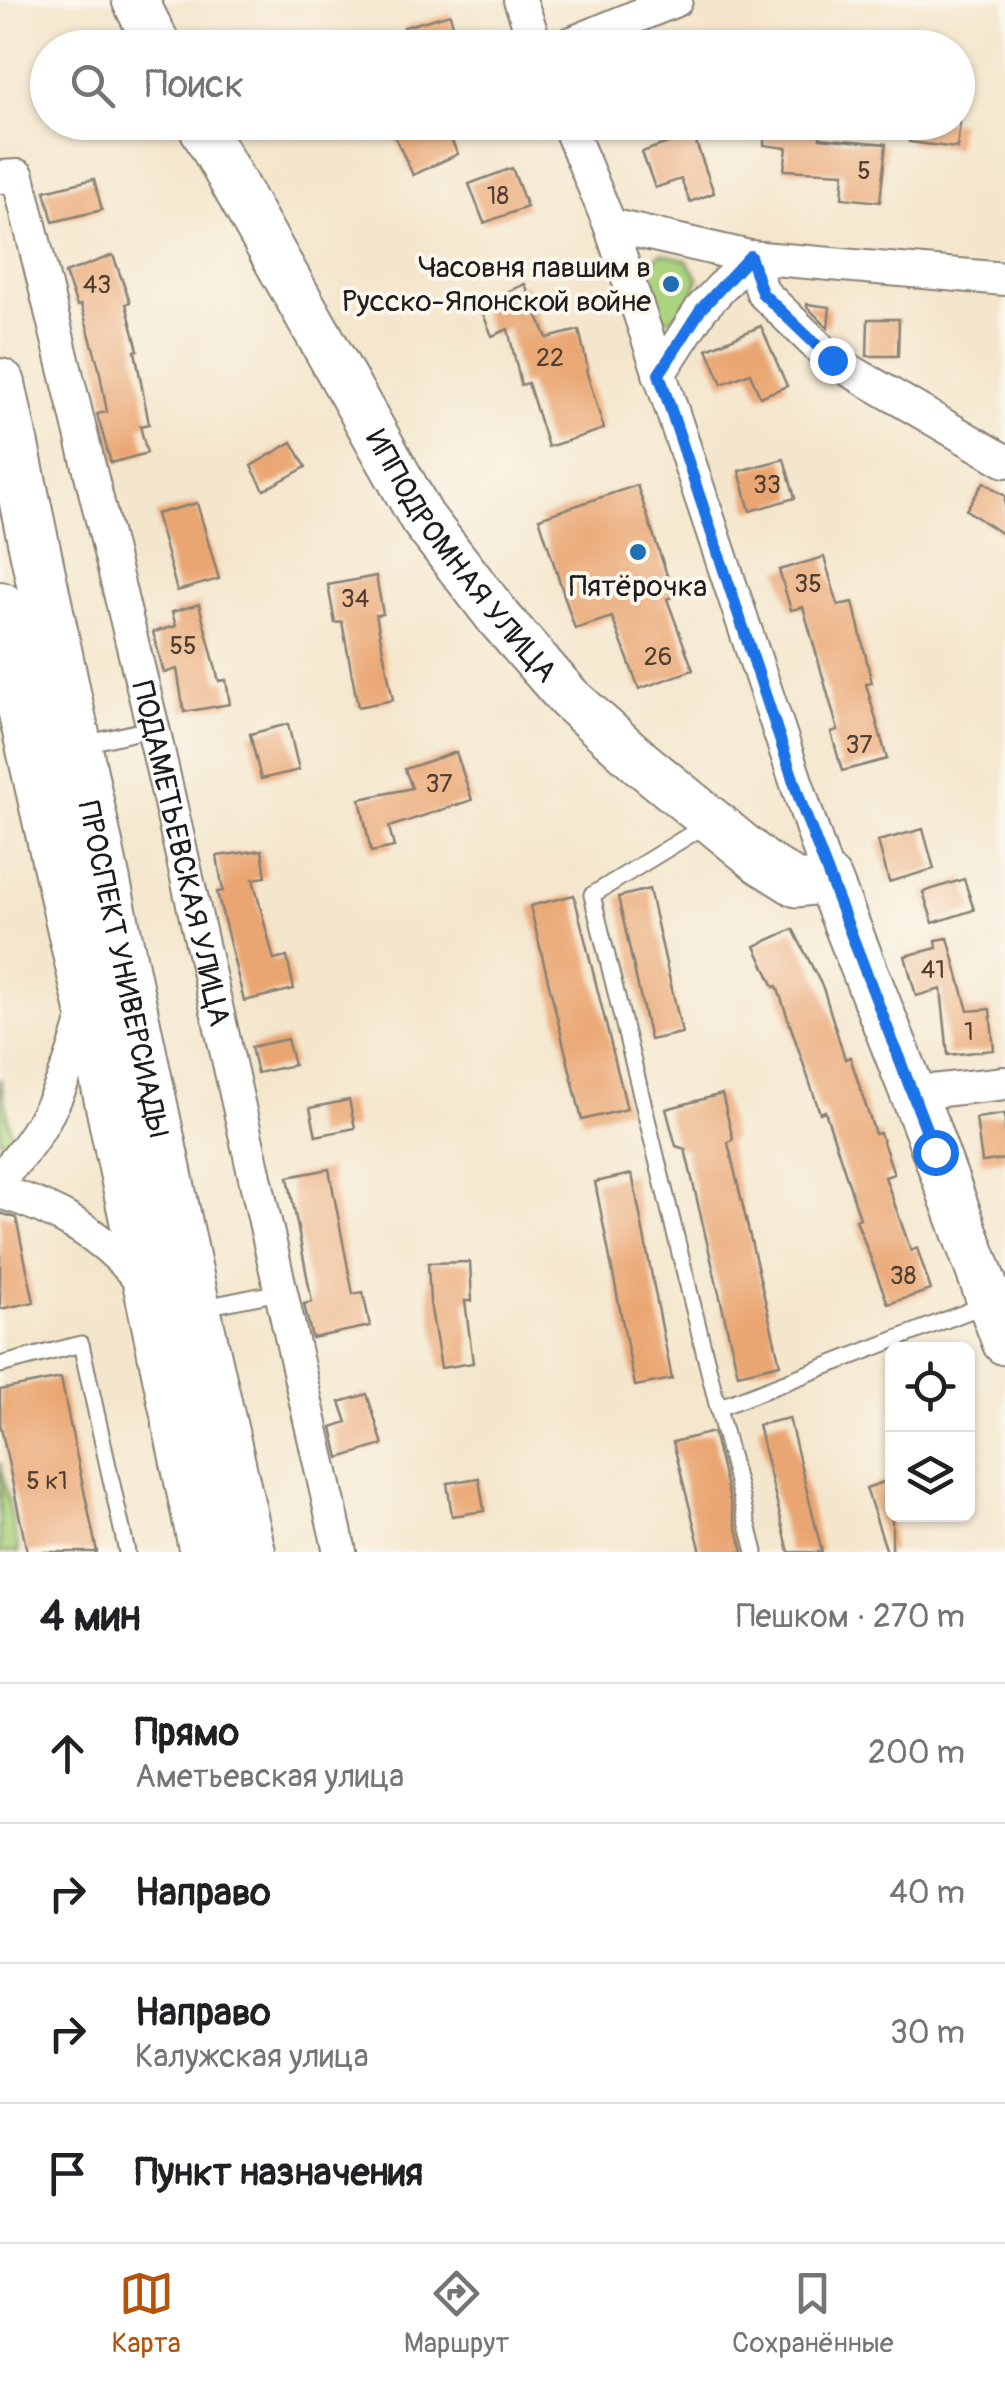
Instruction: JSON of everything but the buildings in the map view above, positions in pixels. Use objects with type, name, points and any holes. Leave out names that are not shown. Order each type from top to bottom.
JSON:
[{"type":"main road","name":"ПРОСПЕКТ УНИВЕРСИАДЫ","points":[[0,384],[250,1552]]},
{"type":"main road","name":"ПРОСПЕКТ УНИВЕРСИАДЫ","points":[[0,607],[89,1001],[205,1552]]},
{"type":"street","points":[[135,0],[150,30]]},
{"type":"street","points":[[520,0],[531,30]]},
{"type":"street","points":[[604,30],[676,0]]},
{"type":"street","name":"ИППОДРОМНАЯ УЛИЦА","points":[[210,140],[422,518],[499,618],[569,698],[762,862],[797,884],[829,880]]},
{"type":"street","points":[[575,140],[610,225],[829,880],[914,1093],[998,1322]]},
{"type":"street","name":"ПОДАМЕТЬЕВСКАЯ УЛИЦА","points":[[0,177],[18,176],[153,728],[340,1552]]},
{"type":"street","points":[[610,225],[750,256],[1005,279]]},
{"type":"street","points":[[659,374],[701,309],[750,256]]},
{"type":"street","points":[[750,256],[762,293],[832,360],[1005,462]]},
{"type":"street","points":[[0,1176],[36,1135],[51,1108],[77,1044],[89,1001]]},
{"type":"street","points":[[914,1093],[1005,1082]]},
{"type":"street","points":[[0,1192],[48,1208],[106,1245],[149,1292]]},
{"type":"lane","points":[[77,746],[153,728]]},
{"type":"lane","points":[[712,821],[592,895],[755,1552]]},
{"type":"lane","points":[[195,1309],[279,1292]]},
{"type":"lane","points":[[718,1408],[998,1322]]},
{"type":"lane","points":[[0,1365],[81,1344],[127,1552]]},
{"type":"green space","points":[[662,253],[687,260],[698,278],[684,310],[662,320],[652,319],[639,281],[645,266]]},
{"type":"green space","points":[[0,1078],[12,1138],[0,1141]]},
{"type":"green space","points":[[0,1462],[19,1552],[0,1552]]},
{"type":"place","name":"Часовня павшим в Русско-Японской войне","points":[[671,284]]},
{"type":"place","name":"Пятёрочка","points":[[638,552]]},
{"type":"route","points":[[832,360],[762,293],[750,256],[701,309],[659,374],[802,806],[935,1152]]}]
